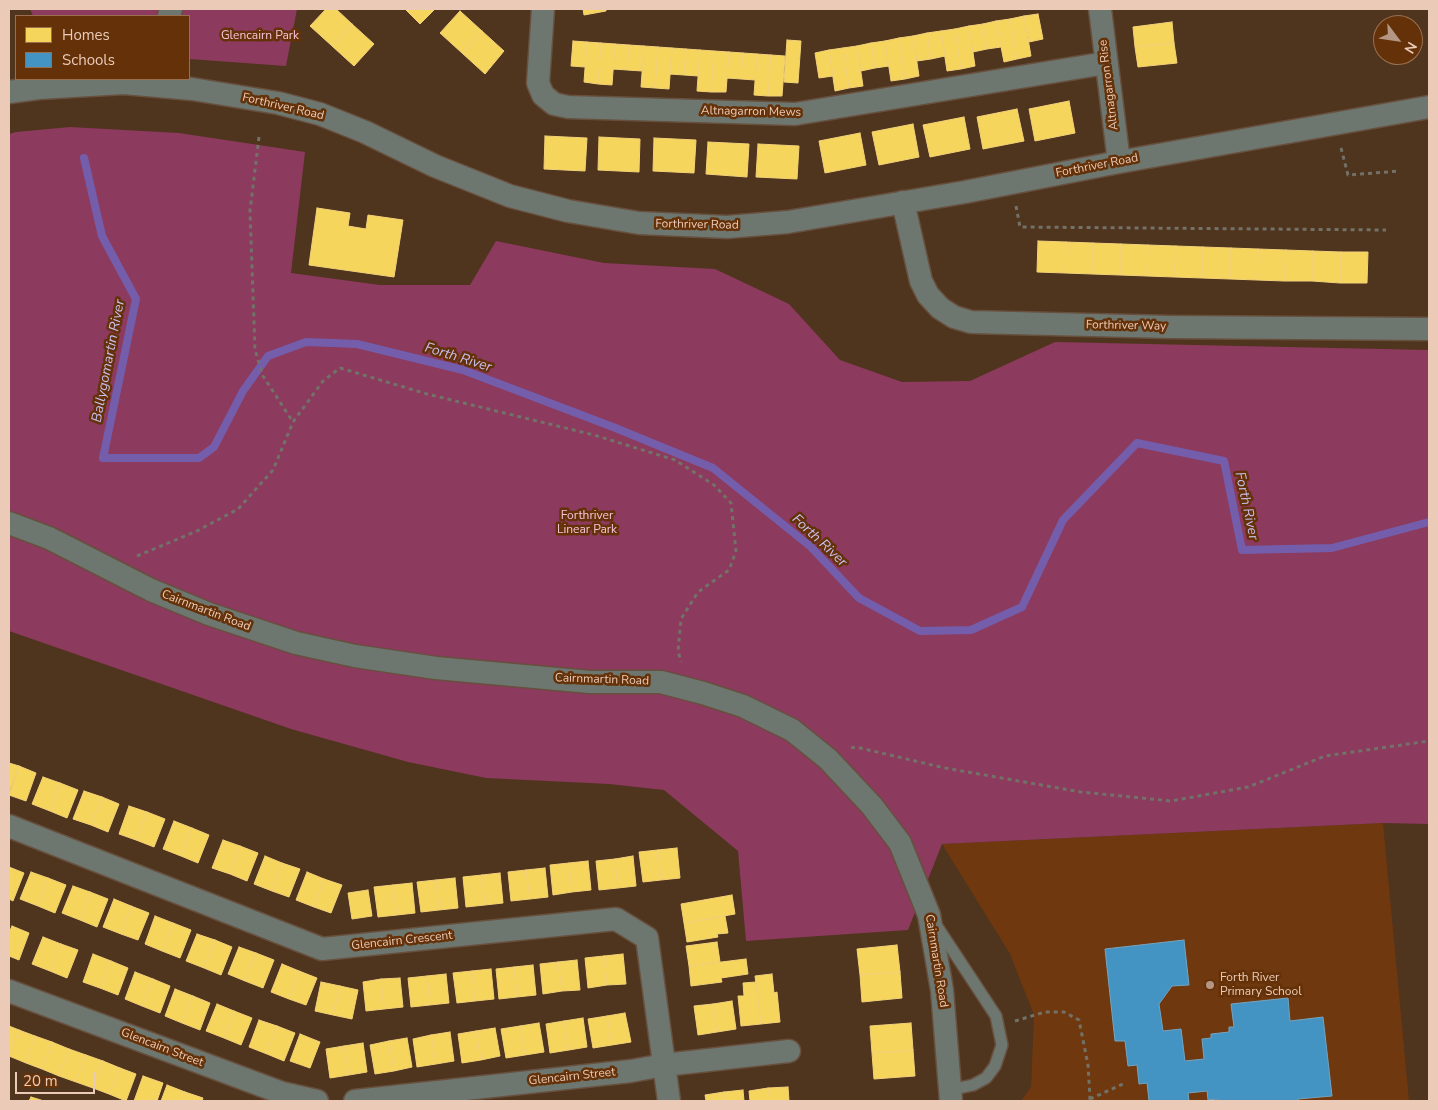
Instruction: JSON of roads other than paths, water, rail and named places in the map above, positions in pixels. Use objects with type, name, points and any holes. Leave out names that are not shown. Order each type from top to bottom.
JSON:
[{"type":"street","name":"Altnagarron Mews","points":[[542,9],[538,83],[543,95],[554,104],[568,107],[795,114],[1106,63]]},
{"type":"street","name":"Altnagarron Rise","points":[[1100,9],[1119,162]]},
{"type":"street","name":"Forthriver Road","points":[[9,92],[39,88],[160,82],[278,103],[320,114],[365,132],[435,166],[510,196],[568,211],[639,223],[726,227],[788,222],[1429,108]]},
{"type":"street","name":"Forthriver Way","points":[[903,202],[921,281],[928,294],[940,308],[954,317],[971,322],[1170,327],[1429,329]]},
{"type":"street","name":"Cairnmartin Road","points":[[9,523],[49,538],[159,593],[209,614],[296,643],[355,656],[436,668],[590,682],[661,682],[744,706],[792,730],[828,759],[872,806],[900,842],[929,915],[942,990],[950,1095]]},
{"type":"street","name":"Glencairn Crescent","points":[[9,826],[322,949],[616,919],[647,938],[669,1101]]},
{"type":"street","name":"Glencairn Street","points":[[9,990],[282,1093],[317,1101]]},
{"type":"street","name":"Glencairn Street","points":[[355,1101],[631,1071],[664,1065],[789,1051]]},
{"type":"lane","points":[[929,915],[996,1016],[1002,1045],[995,1066],[986,1078],[950,1095]]},
{"type":"waterway","name":"Forth River","points":[[84,158],[102,236],[136,299],[103,458],[199,458],[214,447],[243,391],[268,356],[306,342],[357,344],[463,370],[613,427],[713,468],[811,547],[859,598],[920,631],[971,630],[1022,607],[1063,520],[1137,443],[1224,461],[1242,550],[1332,548],[1429,522]]},
{"type":"place","name":"Forth River Primary School","points":[[1210,985]]},
{"type":"park label","name":"Glencairn Park","points":[[260,36]]},
{"type":"park label","name":"Forthriver Linear Park","points":[[587,523]]},
{"type":"water label","name":"Ballygomartin River","points":[[109,361]]}]
